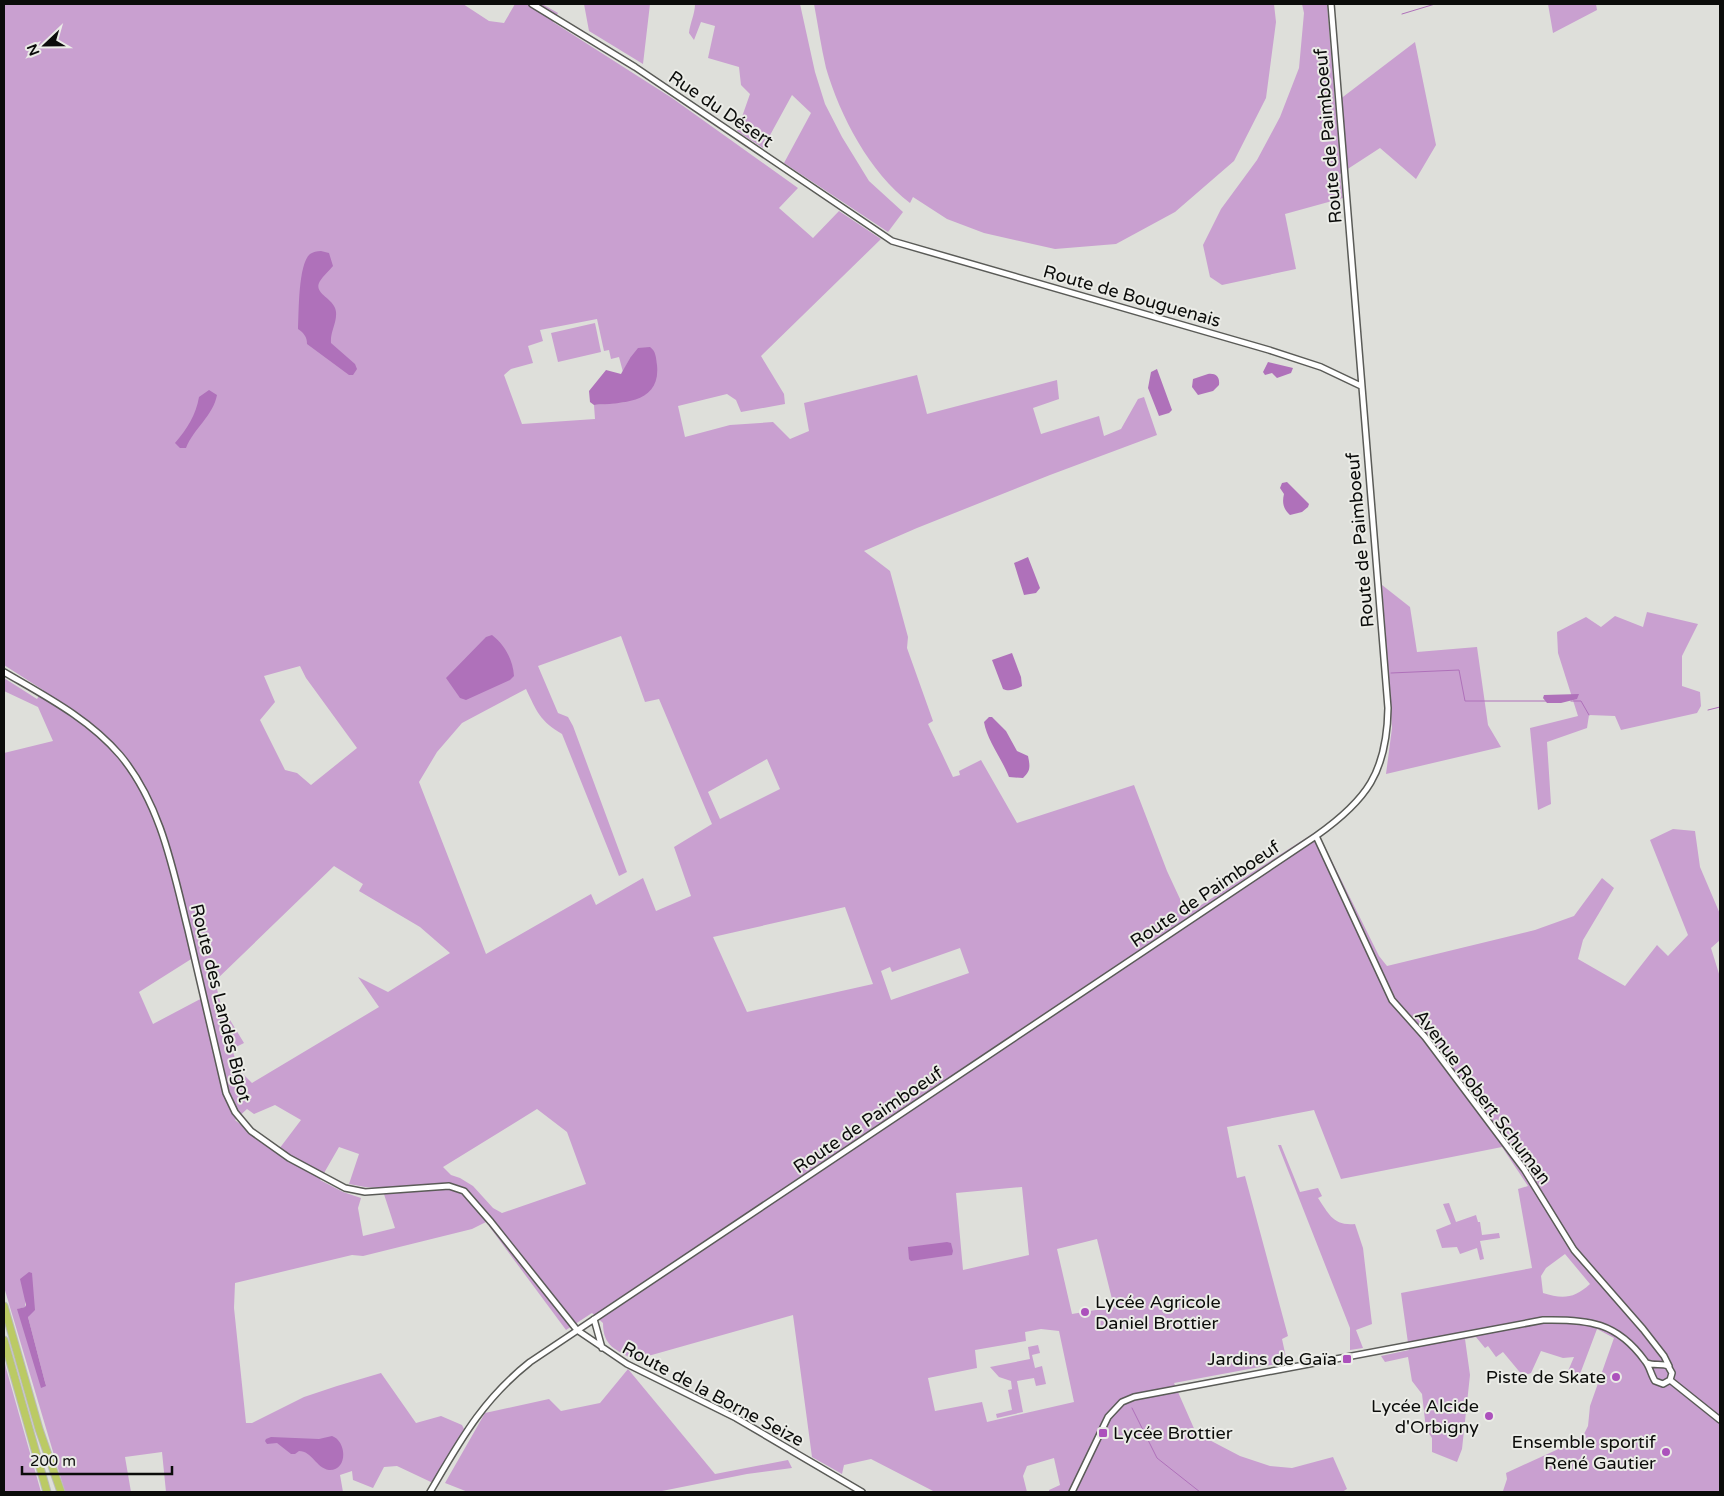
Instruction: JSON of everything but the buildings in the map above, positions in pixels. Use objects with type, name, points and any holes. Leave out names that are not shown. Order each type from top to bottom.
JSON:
[{"type":"highway","points":[[4,1306],[40,1429],[56,1492]]},
{"type":"highway","points":[[4,1340],[47,1492]]},
{"type":"highway","points":[[40,1429],[61,1492]]},
{"type":"street","name":"Rue du Désert","points":[[532,4],[636,66],[892,241]]},
{"type":"street","name":"Route de Paimboeuf","points":[[430,1492],[462,1436],[479,1412],[505,1383],[530,1362],[1316,836],[1347,813],[1363,795],[1376,775],[1386,738],[1388,708],[1331,4]]},
{"type":"street","name":"Route de Bouguenais","points":[[892,241],[1269,350],[1321,367],[1361,386]]},
{"type":"street","name":"Route des Landes Bigot","points":[[4,672],[79,718],[101,736],[135,775],[159,824],[226,1092],[234,1112],[243,1123],[251,1131],[289,1158],[355,1191],[386,1192],[449,1186],[464,1191],[577,1330],[603,1348]]},
{"type":"street","name":"Avenue Robert Schuman","points":[[1316,836],[1392,1000],[1425,1037],[1524,1169],[1574,1250],[1643,1329],[1662,1353],[1670,1369]]},
{"type":"street","points":[[594,1319],[603,1348]]},
{"type":"street","points":[[1072,1492],[1108,1417],[1122,1402],[1134,1397],[1543,1320],[1579,1320],[1602,1325],[1621,1335],[1632,1346],[1647,1363],[1655,1381],[1660,1384],[1670,1380],[1672,1374],[1666,1365],[1647,1363]]},
{"type":"street","name":"Route de la Borne Seize","points":[[603,1348],[627,1364],[742,1422],[862,1492]]},
{"type":"street","points":[[1652,1374],[1658,1365],[1662,1353]]},
{"type":"street","points":[[1670,1380],[1720,1420]]},
{"type":"shaded area","points":[[4,4],[463,4],[489,21],[504,23],[515,4],[542,4],[558,13],[553,22],[672,98],[798,188],[779,208],[813,238],[839,211],[881,239],[761,356],[784,394],[785,404],[741,412],[736,400],[727,394],[678,406],[685,437],[730,425],[773,422],[790,439],[809,431],[804,403],[917,375],[927,414],[1057,380],[1059,399],[1033,408],[1041,434],[1099,416],[1104,436],[1121,429],[1138,399],[1144,397],[1157,435],[1050,475],[864,551],[890,571],[908,637],[907,648],[933,721],[928,724],[953,777],[960,775],[959,771],[981,760],[1017,823],[1134,785],[1167,871],[1187,914],[1317,831],[1379,956],[1387,966],[1535,930],[1574,916],[1602,878],[1614,888],[1583,940],[1578,959],[1625,986],[1657,945],[1668,956],[1688,935],[1650,840],[1673,829],[1695,831],[1700,867],[1720,914],[1720,940],[1711,948],[1720,977],[1720,1492],[1503,1491],[1507,1479],[1506,1473],[1576,1441],[1584,1434],[1588,1426],[1590,1406],[1614,1338],[1597,1329],[1580,1374],[1568,1371],[1574,1357],[1563,1358],[1541,1351],[1531,1373],[1523,1376],[1503,1352],[1496,1357],[1488,1346],[1485,1348],[1476,1337],[1465,1339],[1470,1375],[1462,1449],[1457,1462],[1432,1452],[1432,1438],[1426,1429],[1422,1394],[1412,1381],[1408,1357],[1385,1362],[1381,1356],[1409,1350],[1401,1293],[1532,1268],[1518,1189],[1528,1186],[1502,1147],[1341,1179],[1314,1110],[1227,1127],[1237,1178],[1245,1176],[1288,1336],[1282,1339],[1287,1362],[1174,1383],[1196,1433],[1240,1456],[1270,1466],[1292,1468],[1333,1457],[1347,1489],[1342,1492],[1049,1492],[1049,1490],[1060,1485],[1054,1458],[1027,1466],[1023,1476],[1027,1492],[935,1492],[871,1459],[844,1465],[842,1474],[812,1457],[793,1315],[634,1360],[616,1350],[608,1342],[605,1337],[603,1323],[592,1313],[566,1330],[486,1222],[472,1229],[363,1256],[352,1255],[235,1283],[234,1308],[246,1423],[252,1423],[304,1397],[381,1373],[416,1423],[441,1416],[462,1425],[464,1429],[433,1483],[397,1466],[384,1467],[373,1488],[353,1480],[352,1471],[340,1475],[343,1492],[166,1492],[162,1452],[125,1457],[131,1492],[65,1492],[4,1287],[4,753],[53,741],[38,707],[4,691],[4,678],[37,699],[43,690],[4,665]],"holes":[[[597,319],[604,351],[609,350],[611,359],[619,357],[623,372],[630,358],[626,402],[594,405],[595,419],[522,424],[504,375],[511,369],[533,363],[528,346],[543,341],[540,330]],[[621,636],[645,702],[659,699],[712,824],[674,847],[691,896],[656,911],[643,878],[596,905],[591,894],[486,954],[419,782],[437,752],[462,723],[526,689],[540,715],[549,725],[562,734],[619,876],[627,872],[568,717],[558,713],[538,666]],[[300,666],[306,678],[357,748],[311,785],[297,773],[285,770],[260,720],[275,702],[264,676]],[[767,759],[780,789],[720,819],[708,792]],[[334,866],[363,884],[359,891],[420,927],[450,953],[388,992],[358,977],[379,1007],[252,1083],[239,1070],[232,1049],[244,1043],[221,1005],[215,981]],[[845,907],[873,984],[747,1012],[713,937]],[[960,948],[969,973],[891,1000],[881,971],[890,967],[892,972]],[[196,956],[206,996],[153,1024],[139,992]],[[275,1105],[301,1120],[276,1153],[235,1120],[247,1109],[254,1114]],[[537,1109],[567,1132],[586,1184],[502,1213],[493,1208],[473,1186],[451,1175],[443,1167]],[[339,1147],[359,1154],[349,1184],[382,1188],[395,1228],[363,1236],[358,1208],[361,1198],[343,1192],[320,1180]],[[1022,1187],[1029,1255],[963,1270],[956,1193]],[[1097,1239],[1114,1307],[1072,1314],[1057,1249]],[[1565,1254],[1590,1284],[1579,1293],[1568,1296],[1562,1297],[1543,1293],[1541,1276],[1546,1268]],[[25,1300],[46,1386],[18,1309],[25,1307]],[[1041,1329],[1059,1331],[1074,1402],[987,1422],[982,1402],[935,1411],[928,1378],[977,1368],[975,1350],[1026,1341],[1025,1332]]]},
{"type":"shaded area","points":[[584,4],[650,4],[643,64],[589,31]]},
{"type":"shaded area","points":[[695,4],[800,4],[815,72],[825,104],[842,137],[869,181],[903,212],[888,232],[784,163],[811,113],[792,95],[763,148],[737,131],[750,94],[741,85],[739,67],[708,58],[715,26],[701,22],[694,40],[689,33]]},
{"type":"shaded area","points":[[814,4],[1274,4],[1276,22],[1266,98],[1234,161],[1175,212],[1116,244],[1055,249],[984,233],[947,219],[913,197],[910,203],[895,191],[858,142],[839,105],[826,68]]},
{"type":"shaded area","points":[[1302,4],[1327,4],[1335,103],[1415,42],[1436,145],[1416,179],[1380,148],[1340,174],[1343,198],[1285,214],[1296,269],[1222,285],[1210,277],[1203,245],[1221,209],[1257,160],[1280,117],[1299,68],[1304,13]]},
{"type":"shaded area","points":[[1548,4],[1596,4],[1597,10],[1553,33]]},
{"type":"shaded area","points":[[321,251],[329,253],[333,266],[318,285],[321,293],[335,307],[336,320],[331,343],[355,364],[357,369],[353,375],[349,375],[307,344],[305,335],[298,329],[303,268],[310,254]]},
{"type":"shaded area","points":[[595,323],[601,352],[558,362],[551,333]]},
{"type":"shaded area","points":[[650,347],[656,357],[657,378],[653,387],[646,394],[638,399],[627,402],[594,405],[590,402],[589,391],[606,370],[621,374],[638,348]]},
{"type":"shaded area","points":[[1268,362],[1293,368],[1291,373],[1277,378],[1272,373],[1265,375],[1263,372]]},
{"type":"shaded area","points":[[1157,369],[1172,410],[1159,416],[1148,388],[1151,372]]},
{"type":"shaded area","points":[[1208,374],[1217,376],[1219,385],[1213,391],[1198,395],[1192,387],[1193,379]]},
{"type":"shaded area","points":[[209,390],[217,395],[212,409],[186,448],[180,448],[175,443],[190,422],[196,410],[199,397]]},
{"type":"shaded area","points":[[1287,482],[1309,504],[1302,512],[1290,515],[1284,508],[1284,494],[1280,488],[1282,483]]},
{"type":"shaded area","points":[[1028,557],[1040,588],[1036,593],[1024,595],[1014,563]]},
{"type":"shaded area","points":[[1382,585],[1410,607],[1417,652],[1477,647],[1488,725],[1501,747],[1386,774],[1392,728]]},
{"type":"shaded area","points":[[1647,612],[1698,624],[1682,656],[1682,686],[1700,692],[1701,706],[1697,713],[1621,730],[1615,716],[1589,715],[1587,728],[1547,742],[1551,804],[1538,810],[1530,728],[1578,716],[1558,653],[1557,632],[1586,617],[1601,627],[1615,616],[1643,627]]},
{"type":"shaded area","points":[[492,635],[501,643],[507,653],[512,664],[514,676],[510,680],[466,700],[460,698],[446,678],[486,637]]},
{"type":"shaded area","points":[[1012,653],[1021,677],[1022,686],[1008,690],[1003,689],[992,660]]},
{"type":"shaded area","points":[[1579,694],[1577,699],[1561,703],[1547,703],[1543,698],[1544,695]]},
{"type":"shaded area","points":[[989,717],[992,717],[1006,731],[1017,751],[1028,756],[1029,768],[1023,778],[1009,777],[991,743],[986,729],[984,722]]},
{"type":"shaded area","points":[[1278,1145],[1281,1145],[1300,1192],[1318,1188],[1322,1196],[1318,1198],[1332,1218],[1341,1223],[1355,1224],[1363,1248],[1372,1324],[1356,1330],[1363,1348],[1350,1350],[1350,1328]]},
{"type":"shaded area","points":[[1449,1203],[1456,1222],[1476,1215],[1478,1222],[1480,1222],[1482,1235],[1499,1233],[1500,1238],[1480,1241],[1484,1259],[1480,1260],[1477,1248],[1460,1254],[1457,1247],[1442,1248],[1436,1230],[1451,1224],[1443,1204]]},
{"type":"shaded area","points":[[951,1243],[952,1255],[911,1261],[909,1259],[908,1247]]},
{"type":"shaded area","points":[[29,1272],[32,1273],[35,1310],[28,1317],[46,1386],[41,1388],[17,1309],[26,1305],[20,1279]]},
{"type":"shaded area","points":[[1038,1345],[1040,1353],[1032,1355],[1035,1368],[1042,1366],[1046,1384],[1036,1386],[1034,1378],[1017,1381],[1023,1412],[997,1418],[996,1414],[1012,1410],[1008,1390],[1012,1389],[1011,1381],[999,1377],[990,1367],[1030,1359],[1028,1347]]},
{"type":"shaded area","points":[[4,1358],[6,1368],[41,1492],[4,1492]]},
{"type":"shaded area","points":[[628,1369],[715,1474],[788,1460],[792,1468],[747,1474],[657,1492],[468,1492],[445,1483],[485,1413],[549,1399],[561,1411],[600,1403]]},
{"type":"shaded area","points":[[332,1436],[341,1444],[343,1455],[340,1466],[329,1470],[303,1452],[299,1451],[291,1454],[277,1443],[267,1444],[265,1441],[271,1437],[319,1439]]},
{"type":"waterway","points":[[1402,14],[1435,4]]},
{"type":"waterway","points":[[1391,673],[1459,670],[1465,701],[1547,701]]},
{"type":"waterway","points":[[1571,701],[1581,701],[1589,715]]},
{"type":"waterway","points":[[1708,710],[1720,707]]},
{"type":"waterway","points":[[1132,1408],[1157,1458],[1200,1492]]},
{"type":"place","name":"Lycée Agricole Daniel Brottier","points":[[1085,1312]]},
{"type":"place","name":"Jardins de Gaïa","points":[[1347,1359]]},
{"type":"place","name":"Piste de Skate","points":[[1616,1377]]},
{"type":"place","name":"Lycée Alcide d'Orbigny","points":[[1489,1416]]},
{"type":"place","name":"Lycée Brottier","points":[[1103,1433]]},
{"type":"place","name":"Ensemble sportif René Gautier","points":[[1666,1452]]}]
